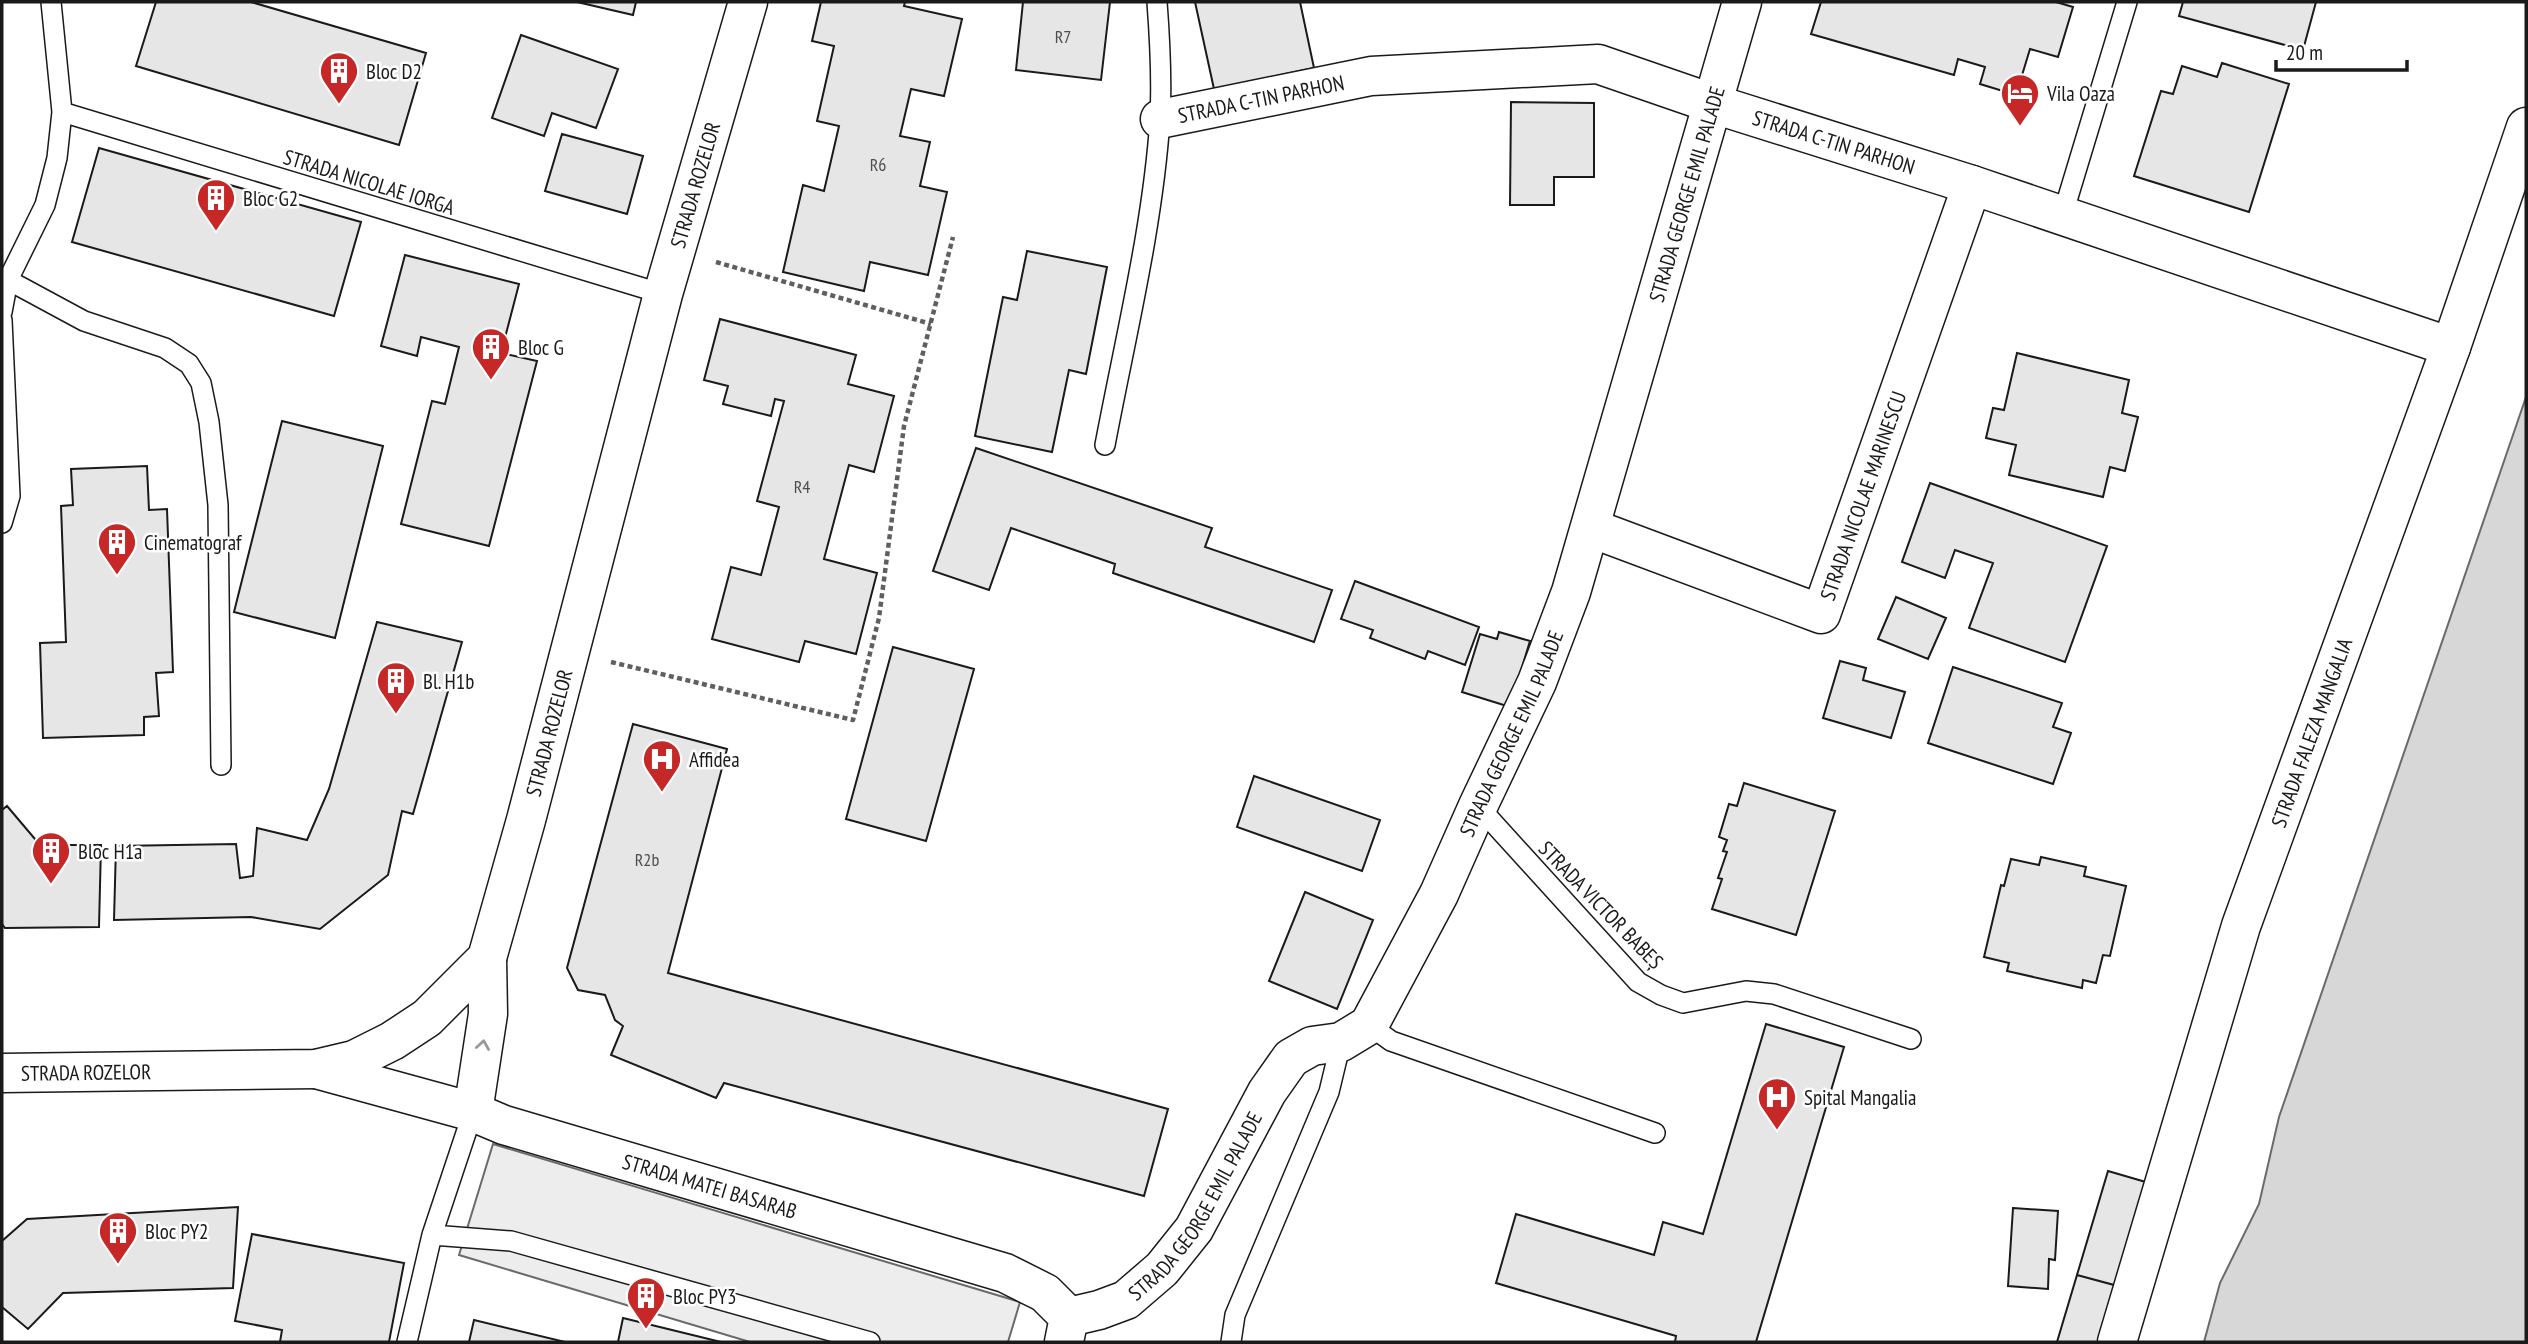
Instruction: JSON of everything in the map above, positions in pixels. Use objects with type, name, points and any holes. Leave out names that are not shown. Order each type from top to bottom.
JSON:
[{"type":"street","name":"STRADA ROZELOR","points":[[2,1073],[316,1069],[354,1060],[416,1026],[452,995],[487,957],[663,294],[748,2]]},
{"type":"street","name":"STRADA GEORGE EMIL PALADE","points":[[1066,1330],[1099,1310],[1126,1300],[1162,1269],[1194,1229],[1267,1092],[1291,1058],[1312,1046],[1355,1033],[1439,894],[1537,682],[1571,592],[1742,2]]},
{"type":"street","name":"STRADA C-TIN PARHON","points":[[1160,119],[1371,76],[1598,64],[1714,104],[1972,185],[2451,347]]},
{"type":"street","name":"STRADA FALEZA MANGALIA","points":[[2117,1342],[2241,926],[2451,347],[2526,127]]},
{"type":"street","name":"STRADA NICOLAE MARINESCU","points":[[1591,528],[1821,614],[1972,185]]},
{"type":"street","points":[[473,1112],[488,1014],[487,957]]},
{"type":"street","name":"STRADA MATEI BASARAB","points":[[316,1069],[473,1112],[504,1125],[1005,1273],[1045,1293],[1066,1330]]},
{"type":"lane","points":[[2,312],[8,280],[45,205],[57,158],[62,112],[51,2]]},
{"type":"lane","points":[[1105,445],[1151,199],[1160,119],[1161,61],[1157,2]]},
{"type":"lane","points":[[2062,217],[2127,2]]},
{"type":"lane","name":"STRADA NICOLAE IORGA","points":[[62,112],[663,294]]},
{"type":"lane","points":[[8,280],[84,321],[165,348],[189,364],[201,383],[209,422],[218,505],[221,765]]},
{"type":"lane","points":[[2,320],[10,496],[2,523]]},
{"type":"lane","name":"STRADA VICTOR BABEȘ","points":[[1478,806],[1638,982],[1661,995],[1683,1003],[1746,991],[1774,994],[1911,1039]]},
{"type":"lane","points":[[1231,1342],[1235,1315],[1355,1033],[1391,1041],[1655,1133]]},
{"type":"lane","points":[[407,1342],[432,1235],[473,1112]]},
{"type":"lane","points":[[432,1235],[511,1241],[870,1342]]},
{"type":"path","points":[[569,652],[853,720],[879,618],[904,426],[953,237]]},
{"type":"path","points":[[676,250],[931,324]]},
{"type":"shaded area","points":[[2526,397],[2526,1342],[2204,1342],[2220,1283],[2259,1204],[2279,1117]]},
{"type":"shaded area","points":[[493,1144],[1020,1302],[1008,1342],[750,1342],[459,1255]]},
{"type":"building","name":"Bloc D2","points":[[156,2],[251,2],[426,53],[399,145],[136,66]]},
{"type":"building","points":[[577,2],[636,2],[633,15]]},
{"type":"building","points":[[821,2],[905,2],[904,6],[962,19],[944,96],[911,89],[900,136],[930,142],[920,186],[947,192],[928,275],[870,262],[864,291],[783,272],[803,185],[824,191],[839,126],[817,121],[834,46],[812,41]]},
{"type":"building","points":[[1023,2],[1110,2],[1101,80],[1016,70]]},
{"type":"building","points":[[1195,2],[1300,2],[1314,68],[1214,89]]},
{"type":"building","points":[[1821,2],[2056,2],[2073,7],[2058,57],[2030,49],[2016,95],[1980,84],[1985,67],[1958,59],[1954,75],[1811,34]]},
{"type":"building","points":[[2183,2],[2316,2],[2303,50],[2179,16]]},
{"type":"building","points":[[521,35],[618,69],[596,128],[552,113],[544,136],[492,118]]},
{"type":"building","points":[[2222,63],[2289,84],[2249,212],[2134,176],[2161,91],[2173,94],[2182,66],[2217,77]]},
{"type":"building","points":[[1511,102],[1594,103],[1594,177],[1554,177],[1554,205],[1510,205]]},
{"type":"building","points":[[562,134],[643,156],[627,214],[545,191]]},
{"type":"building","name":"Bloc G2","points":[[99,148],[361,222],[334,316],[72,242]]},
{"type":"building","points":[[1027,251],[1107,267],[1086,374],[1069,370],[1052,452],[975,436],[1003,297],[1017,300]]},
{"type":"building","name":"Bloc G","points":[[405,255],[519,284],[501,353],[537,361],[489,546],[401,524],[432,401],[445,404],[459,347],[421,337],[417,356],[381,346]]},
{"type":"building","points":[[720,319],[856,355],[848,384],[894,396],[874,472],[849,465],[824,559],[877,573],[856,654],[805,641],[799,662],[712,639],[731,567],[761,575],[779,507],[757,501],[784,401],[775,399],[771,416],[723,404],[728,386],[704,380]]},
{"type":"building","points":[[2017,353],[2129,380],[2122,413],[2138,417],[2125,471],[2110,467],[2103,497],[2009,475],[2016,445],[1986,438],[1993,408],[2004,410]]},
{"type":"building","points":[[282,421],[383,446],[335,638],[234,612]]},
{"type":"building","points":[[976,448],[1212,528],[1205,547],[1332,590],[1314,642],[1113,573],[1115,564],[1011,528],[989,590],[933,571]]},
{"type":"building","name":"Cinematograf","points":[[147,466],[149,510],[167,509],[173,672],[156,673],[159,716],[144,717],[144,735],[43,738],[40,643],[66,642],[61,506],[73,505],[71,469]]},
{"type":"building","points":[[1930,483],[2107,546],[2065,662],[1969,628],[1993,563],[1955,550],[1945,578],[1902,562]]},
{"type":"building","points":[[1355,581],[1479,627],[1465,665],[1428,651],[1425,659],[1370,638],[1373,630],[1341,619]]},
{"type":"building","points":[[1896,597],[1946,618],[1928,659],[1878,639]]},
{"type":"building","name":"Bl. H1b","points":[[377,622],[462,642],[413,814],[402,811],[388,875],[320,929],[251,917],[114,920],[116,846],[236,844],[240,878],[253,876],[257,828],[307,840],[329,789]]},
{"type":"building","points":[[1499,632],[1530,641],[1510,707],[1462,692],[1480,634],[1497,639]]},
{"type":"building","points":[[893,647],[974,669],[926,841],[846,819]]},
{"type":"building","points":[[1840,661],[1866,668],[1863,680],[1905,692],[1891,738],[1823,718]]},
{"type":"building","points":[[1953,667],[2062,703],[2053,727],[2071,733],[2053,784],[1928,743]]},
{"type":"building","points":[[633,724],[727,749],[668,973],[1168,1109],[1144,1196],[724,1083],[716,1098],[611,1055],[623,1026],[615,1020],[605,995],[578,990],[567,968]]},
{"type":"building","points":[[1254,776],[1380,820],[1362,871],[1237,827]]},
{"type":"building","points":[[1744,783],[1835,811],[1796,935],[1712,909],[1727,852],[1723,851],[1727,840],[1719,837],[1729,804],[1737,806]]},
{"type":"building","name":"Bloc H1a","points":[[7,806],[40,845],[101,845],[99,927],[5,928],[2,924],[2,810]]},
{"type":"building","points":[[2041,857],[2086,867],[2084,876],[2126,886],[2110,956],[2103,955],[2096,983],[2083,980],[2082,988],[2007,971],[2009,963],[1984,957],[2001,885],[2004,886],[2011,859],[2039,865]]},
{"type":"building","points":[[1305,892],[1373,920],[1337,1009],[1269,981]]},
{"type":"building","name":"Spital Mangalia","points":[[1766,1024],[1844,1047],[1756,1342],[1675,1342],[1676,1336],[1496,1283],[1516,1214],[1654,1255],[1663,1222],[1703,1234]]},
{"type":"building","points":[[2108,1171],[2156,1185],[2125,1288],[2077,1275]]},
{"type":"building","name":"Bloc PY2","points":[[238,1207],[233,1288],[63,1293],[28,1329],[2,1307],[2,1241],[27,1219]]},
{"type":"building","points":[[2013,1208],[2058,1211],[2055,1260],[2049,1259],[2048,1289],[2008,1286]]},
{"type":"building","points":[[252,1234],[404,1263],[389,1342],[280,1342],[282,1330],[235,1321]]},
{"type":"building","points":[[2077,1275],[2118,1286],[2101,1342],[2057,1342]]},
{"type":"building","name":"Bloc PY3","points":[[623,1318],[721,1342],[618,1342]]},
{"type":"building","points":[[474,1320],[565,1342],[469,1342]]},
{"type":"place","name":"Bloc D2","points":[[339,105]]},
{"type":"place","name":"Vila Oaza","points":[[2020,127]]},
{"type":"place","name":"Bloc G2","points":[[216,232]]},
{"type":"place","name":"Bloc G","points":[[491,381]]},
{"type":"place","name":"Cinematograf","points":[[117,576]]},
{"type":"place","name":"Bl. H1b","points":[[396,715]]},
{"type":"place","name":"Affidea","points":[[662,793]]},
{"type":"place","name":"Bloc H1a","points":[[51,885]]},
{"type":"place","name":"Spital Mangalia","points":[[1777,1131]]},
{"type":"place","name":"Bloc PY2","points":[[118,1265]]},
{"type":"place","name":"Bloc PY3","points":[[646,1330]]}]
